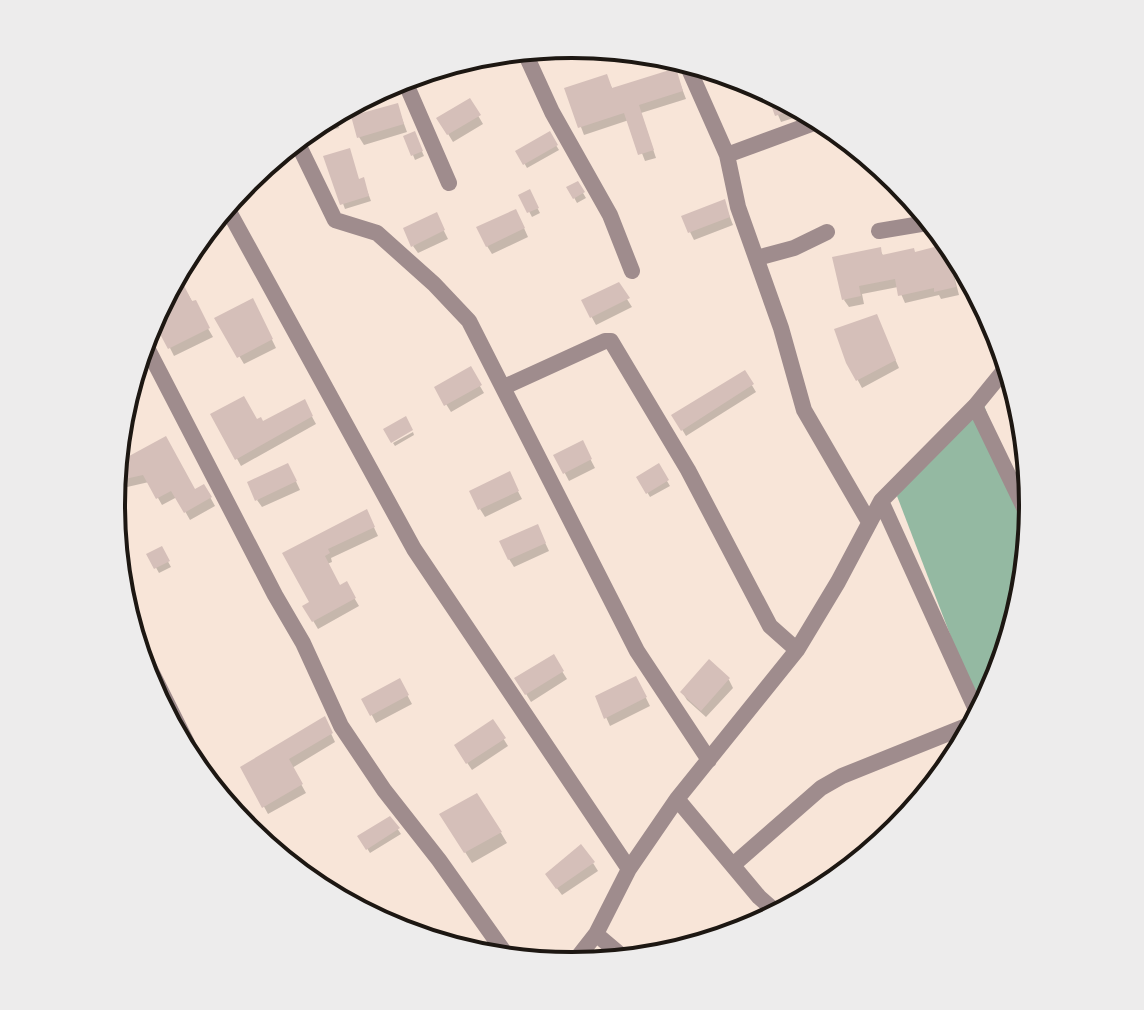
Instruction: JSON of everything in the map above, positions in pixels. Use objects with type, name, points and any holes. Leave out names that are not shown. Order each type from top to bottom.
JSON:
[{"type":"street","points":[[528,61],[552,112],[610,215],[632,271]]},
{"type":"street","points":[[691,74],[727,155],[738,207],[781,328],[804,410],[869,522]]},
{"type":"street","points":[[408,89],[449,183]]},
{"type":"street","points":[[727,155],[808,125]]},
{"type":"street","points":[[301,150],[335,220],[377,233],[434,284],[469,321],[637,651],[709,760]]},
{"type":"street","points":[[231,216],[414,549],[629,869]]},
{"type":"street","points":[[879,231],[920,224]]},
{"type":"street","points":[[757,258],[794,248],[827,232]]},
{"type":"street","points":[[504,387],[611,341],[688,470],[770,626],[797,650]]},
{"type":"street","points":[[151,356],[303,643],[341,726],[384,790],[500,946]]},
{"type":"street","points":[[582,952],[596,934],[629,869],[677,799],[797,650],[881,501],[975,406],[1000,376]]},
{"type":"street","points":[[975,406],[1019,497]]},
{"type":"street","points":[[881,501],[973,703]]},
{"type":"street","points":[[733,865],[821,788],[842,776],[959,729]]},
{"type":"street","points":[[677,799],[769,906]]},
{"type":"street","points":[[596,934],[614,950]]},
{"type":"green space","points":[[981,397],[1019,505],[1015,563],[1004,621],[975,699],[897,496]]},
{"type":"building","points":[[671,70],[677,71],[683,91],[639,105],[654,150],[638,155],[624,113],[578,128],[564,88],[607,74],[612,88]]},
{"type":"building","points":[[470,98],[481,115],[447,135],[436,118]]},
{"type":"building","points":[[398,103],[404,124],[357,138],[351,117]]},
{"type":"building","points":[[771,104],[786,113],[775,116]]},
{"type":"building","points":[[415,131],[423,151],[411,156],[403,136]]},
{"type":"building","points":[[550,131],[558,145],[523,165],[515,151]]},
{"type":"building","points":[[350,148],[359,179],[364,177],[369,196],[340,205],[323,156]]},
{"type":"building","points":[[578,181],[585,192],[573,199],[566,187]]},
{"type":"building","points":[[530,189],[539,208],[527,213],[518,195]]},
{"type":"building","points":[[725,199],[730,217],[688,233],[681,216]]},
{"type":"building","points":[[516,209],[525,228],[486,247],[476,227]]},
{"type":"building","points":[[437,212],[445,230],[411,247],[403,228]]},
{"type":"building","points":[[937,246],[952,271],[956,287],[898,296],[895,279],[859,286],[861,296],[842,300],[832,257],[881,247],[882,255],[914,248],[915,252]]},
{"type":"building","points":[[619,282],[630,298],[590,318],[581,300]]},
{"type":"building","points":[[183,284],[192,301],[196,300],[210,328],[168,349],[159,333]]},
{"type":"building","points":[[253,298],[273,339],[237,358],[214,318]]},
{"type":"building","points":[[877,314],[896,360],[856,381],[834,329]]},
{"type":"building","points":[[471,366],[482,385],[444,406],[434,387]]},
{"type":"building","points":[[745,370],[754,384],[681,431],[671,415]]},
{"type":"building","points":[[244,396],[257,419],[261,417],[263,421],[305,399],[313,416],[235,460],[210,414]]},
{"type":"building","points":[[406,416],[413,430],[391,443],[383,429]]},
{"type":"building","points":[[166,436],[195,489],[204,484],[212,497],[184,513],[171,491],[156,499],[143,475],[126,479],[128,457]]},
{"type":"building","points":[[583,440],[592,459],[563,474],[553,455]]},
{"type":"building","points":[[288,463],[297,481],[255,501],[247,482]]},
{"type":"building","points":[[659,463],[669,480],[646,494],[636,477]]},
{"type":"building","points":[[510,471],[519,491],[478,510],[469,491]]},
{"type":"building","points":[[367,509],[375,527],[328,549],[330,553],[325,556],[340,585],[347,581],[356,598],[312,622],[302,606],[309,602],[282,553]]},
{"type":"building","points":[[538,524],[546,543],[508,560],[499,541]]},
{"type":"building","points":[[162,546],[170,561],[154,569],[146,554]]},
{"type":"building","points":[[554,654],[564,671],[525,695],[514,678]]},
{"type":"building","points":[[709,659],[730,678],[701,711],[680,692]]},
{"type":"building","points":[[636,676],[647,697],[604,719],[595,696]]},
{"type":"building","points":[[400,678],[409,695],[370,716],[361,699]]},
{"type":"building","points":[[325,716],[333,733],[289,759],[303,784],[262,808],[240,767]]},
{"type":"building","points":[[493,719],[506,738],[466,764],[454,745]]},
{"type":"building","points":[[477,793],[502,832],[464,853],[439,814]]},
{"type":"building","points":[[390,816],[400,828],[366,850],[357,836]]},
{"type":"building","points":[[581,844],[595,862],[556,889],[545,874]]}]
